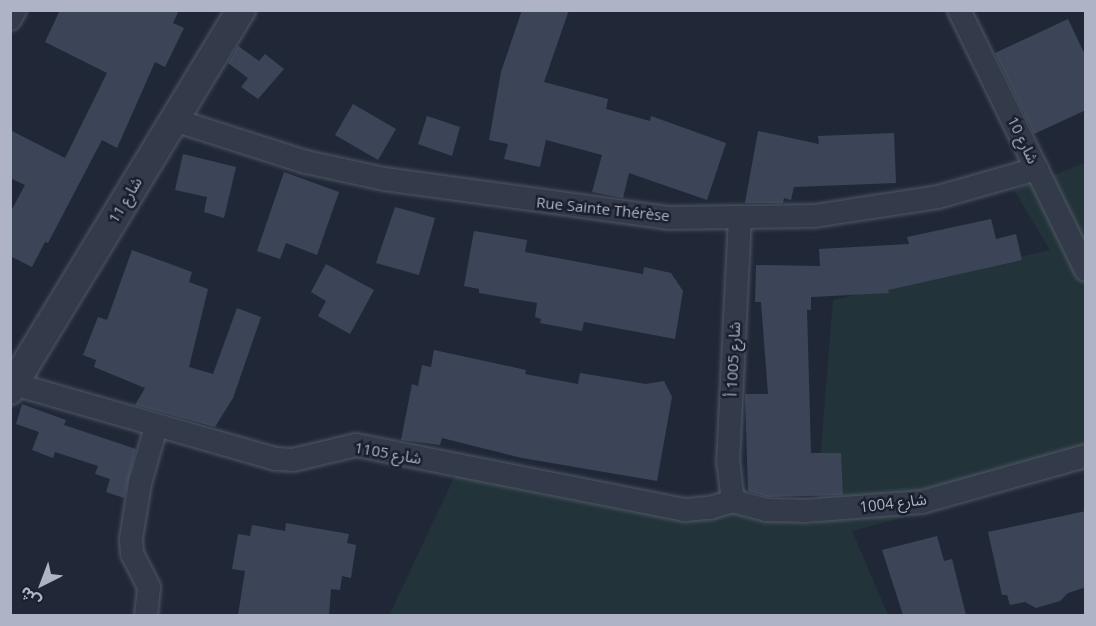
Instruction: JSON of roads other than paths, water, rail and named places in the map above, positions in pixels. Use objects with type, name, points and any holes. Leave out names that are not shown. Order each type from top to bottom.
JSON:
[{"type":"street","points":[[10,19],[15,10]]},
{"type":"street","name":"شارع 11","points":[[12,387],[241,10]]},
{"type":"street","name":"شارع 10","points":[[959,10],[1086,270]]},
{"type":"street","name":"Rue Sainte Thérèse","points":[[174,120],[306,162],[384,179],[668,218],[815,216],[927,199],[987,186],[1038,170]]},
{"type":"street","name":"شارع 1005 أ","points":[[733,501],[728,463],[740,218]]},
{"type":"street","name":"شارع 1105","points":[[12,387],[276,459],[293,460],[356,445],[669,507],[700,510],[733,501]]},
{"type":"street","points":[[146,615],[149,587],[132,554],[131,539],[140,483],[156,427]]},
{"type":"street","name":"شارع 1004","points":[[733,501],[766,510],[804,511],[922,502],[1086,456]]}]
